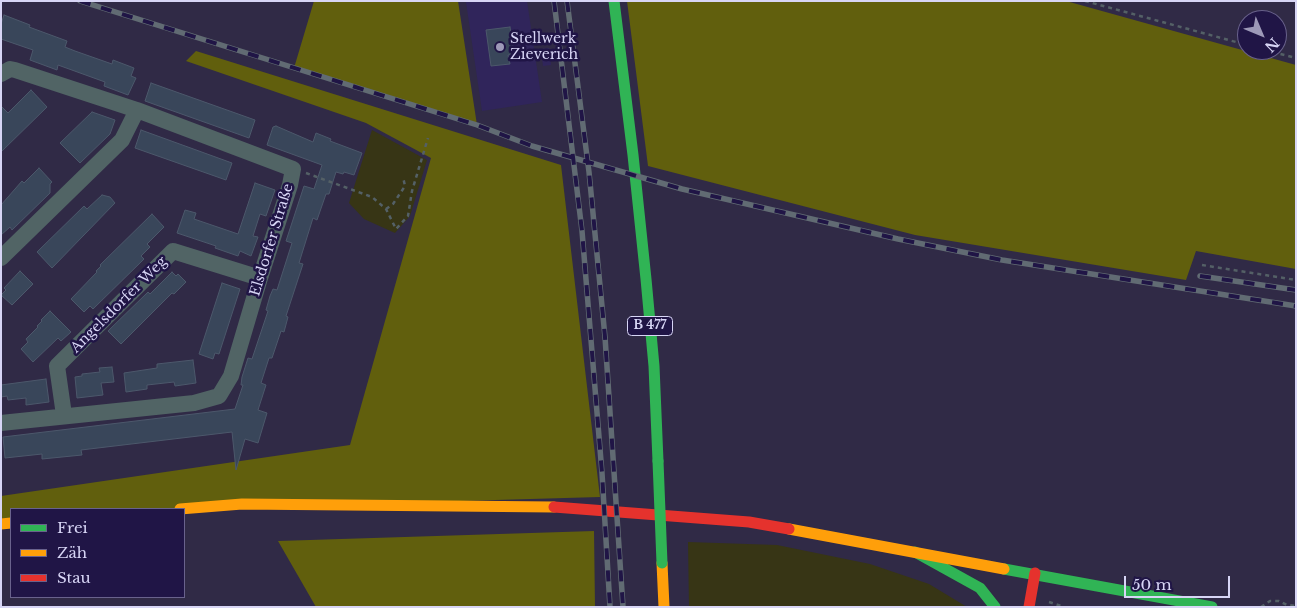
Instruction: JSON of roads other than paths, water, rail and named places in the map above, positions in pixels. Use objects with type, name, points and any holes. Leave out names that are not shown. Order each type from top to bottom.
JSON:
[{"type":"street","name":"B 477","points":[[614,1],[631,137],[654,366],[664,607]]},
{"type":"street","name":"Elsdorfer Straße","points":[[1,74],[10,69],[15,70],[137,110],[293,169],[290,185],[231,376],[218,396],[194,403],[1,423]]},
{"type":"street","points":[[1,258],[122,140],[137,110]]},
{"type":"street","name":"Angelsdorfer Weg","points":[[64,415],[57,366],[173,251],[260,278]]},
{"type":"street","points":[[185,509],[242,504],[548,507],[749,522],[1212,607]]},
{"type":"street","points":[[915,552],[980,588],[995,607]]},
{"type":"street","points":[[1028,607],[1035,573]]},
{"type":"railway","points":[[80,1],[477,125],[532,146],[682,189],[898,239],[1002,260],[1296,306]]},
{"type":"railway","points":[[554,1],[582,231],[602,473],[610,607]]},
{"type":"railway","points":[[567,1],[589,172],[605,337],[623,607]]},
{"type":"railway","points":[[1200,276],[1296,290]]},
{"type":"place","name":"Stellwerk Zieverich","points":[[500,47]]}]
